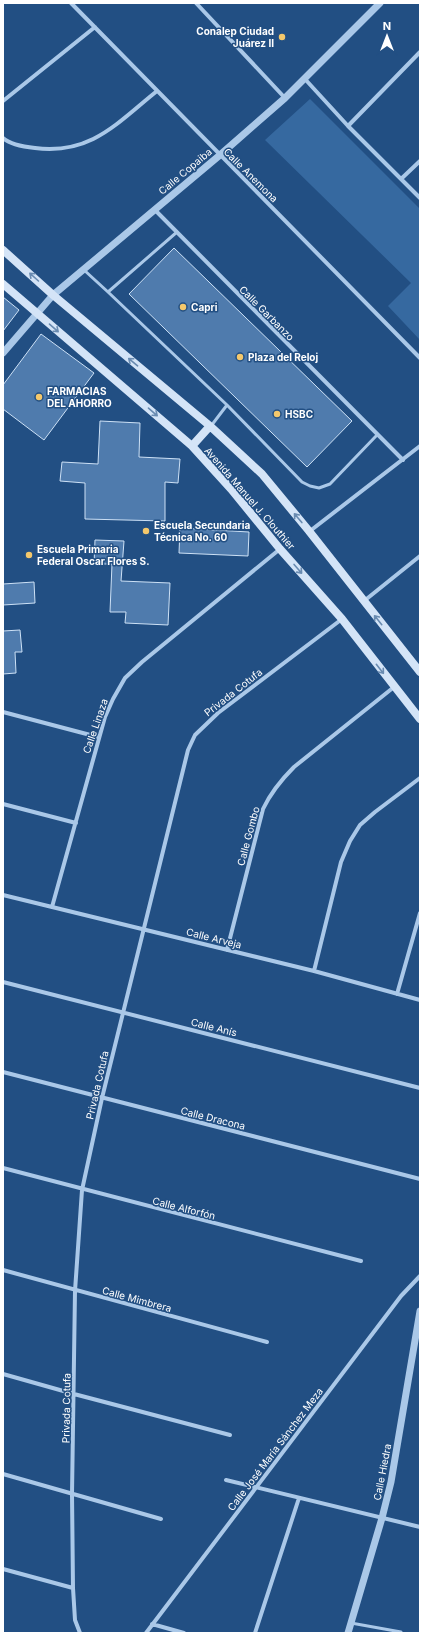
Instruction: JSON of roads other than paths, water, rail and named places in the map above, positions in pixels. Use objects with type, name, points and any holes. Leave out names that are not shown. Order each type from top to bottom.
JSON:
[{"type":"main road","name":"Avenida Manuel J. Clouthier","points":[[3,250],[53,295],[210,426],[262,474],[420,672]]},
{"type":"main road","name":"Avenida Manuel J. Clouthier","points":[[3,284],[192,446],[231,489],[280,549],[342,619],[420,719]]},
{"type":"main road","points":[[192,446],[210,426]]},
{"type":"street","name":"Calle Anemona","points":[[71,3],[420,358]]},
{"type":"street","points":[[196,3],[285,98]]},
{"type":"street","name":"Calle Copaiba","points":[[3,353],[53,295],[220,155],[285,98],[380,3]]},
{"type":"street","points":[[3,101],[95,27]]},
{"type":"street","points":[[348,126],[420,52]]},
{"type":"street","points":[[304,78],[348,126],[420,198]]},
{"type":"street","points":[[3,138],[25,147],[50,150],[78,146],[100,137],[157,90]]},
{"type":"street","points":[[401,179],[420,161]]},
{"type":"street","name":"Calle Garbanzo","points":[[155,210],[403,460]]},
{"type":"street","points":[[309,531],[420,446]]},
{"type":"street","name":"Calle Linaza","points":[[52,907],[76,823],[98,737],[113,699],[125,678],[142,662],[280,549]]},
{"type":"street","points":[[363,601],[420,556]]},
{"type":"street","name":"Privada Cotufa","points":[[80,1633],[75,1620],[73,1588],[72,1494],[75,1290],[82,1190],[122,1012],[188,750],[195,735],[218,713],[342,619]]},
{"type":"street","name":"Calle Gombo","points":[[228,950],[263,809],[270,795],[280,781],[294,767],[394,687]]},
{"type":"street","points":[[3,712],[98,737]]},
{"type":"street","points":[[314,971],[341,862],[350,840],[360,825],[420,778]]},
{"type":"street","points":[[3,804],[76,823]]},
{"type":"street","name":"Calle Arveja","points":[[3,894],[314,971],[420,1000]]},
{"type":"street","points":[[397,994],[420,913]]},
{"type":"street","name":"Calle Anís","points":[[3,982],[420,1088]]},
{"type":"street","name":"Calle Dracona","points":[[3,1072],[420,1179]]},
{"type":"street","name":"Calle Alforfón","points":[[3,1168],[82,1190],[361,1261]]},
{"type":"street","name":"Calle Mimbrera","points":[[3,1270],[267,1342]]},
{"type":"street","name":"Calle José María Sánchez Meza","points":[[146,1633],[401,1296],[420,1276]]},
{"type":"street","name":"Calle Hiedra","points":[[348,1633],[382,1518],[391,1482],[420,1311]]},
{"type":"street","points":[[3,1374],[230,1435]]},
{"type":"street","points":[[3,1474],[161,1519]]},
{"type":"street","points":[[226,1480],[420,1527]]},
{"type":"street","points":[[255,1633],[299,1498]]},
{"type":"street","points":[[3,1569],[73,1588]]},
{"type":"street","points":[[152,1624],[184,1633]]},
{"type":"lane","points":[[108,292],[177,232]]},
{"type":"lane","points":[[84,269],[227,405],[302,482],[310,486],[320,488],[330,484],[377,435]]},
{"type":"lane","points":[[210,426],[227,405]]},
{"type":"lane","points":[[351,1623],[401,1632]]},
{"type":"place","name":"Conalep Ciudad Juárez II","points":[[282,37]]},
{"type":"place","name":"Capri","points":[[183,307]]},
{"type":"place","name":"Plaza del Reloj","points":[[240,357]]},
{"type":"place","name":"FARMACIAS DEL AHORRO","points":[[39,397]]},
{"type":"place","name":"HSBC","points":[[277,414]]},
{"type":"place","name":"Escuela Secundaria Técnica No. 60","points":[[146,531]]},
{"type":"place","name":"Escuela Primaria Federal Oscar Flores S.","points":[[29,555]]}]
